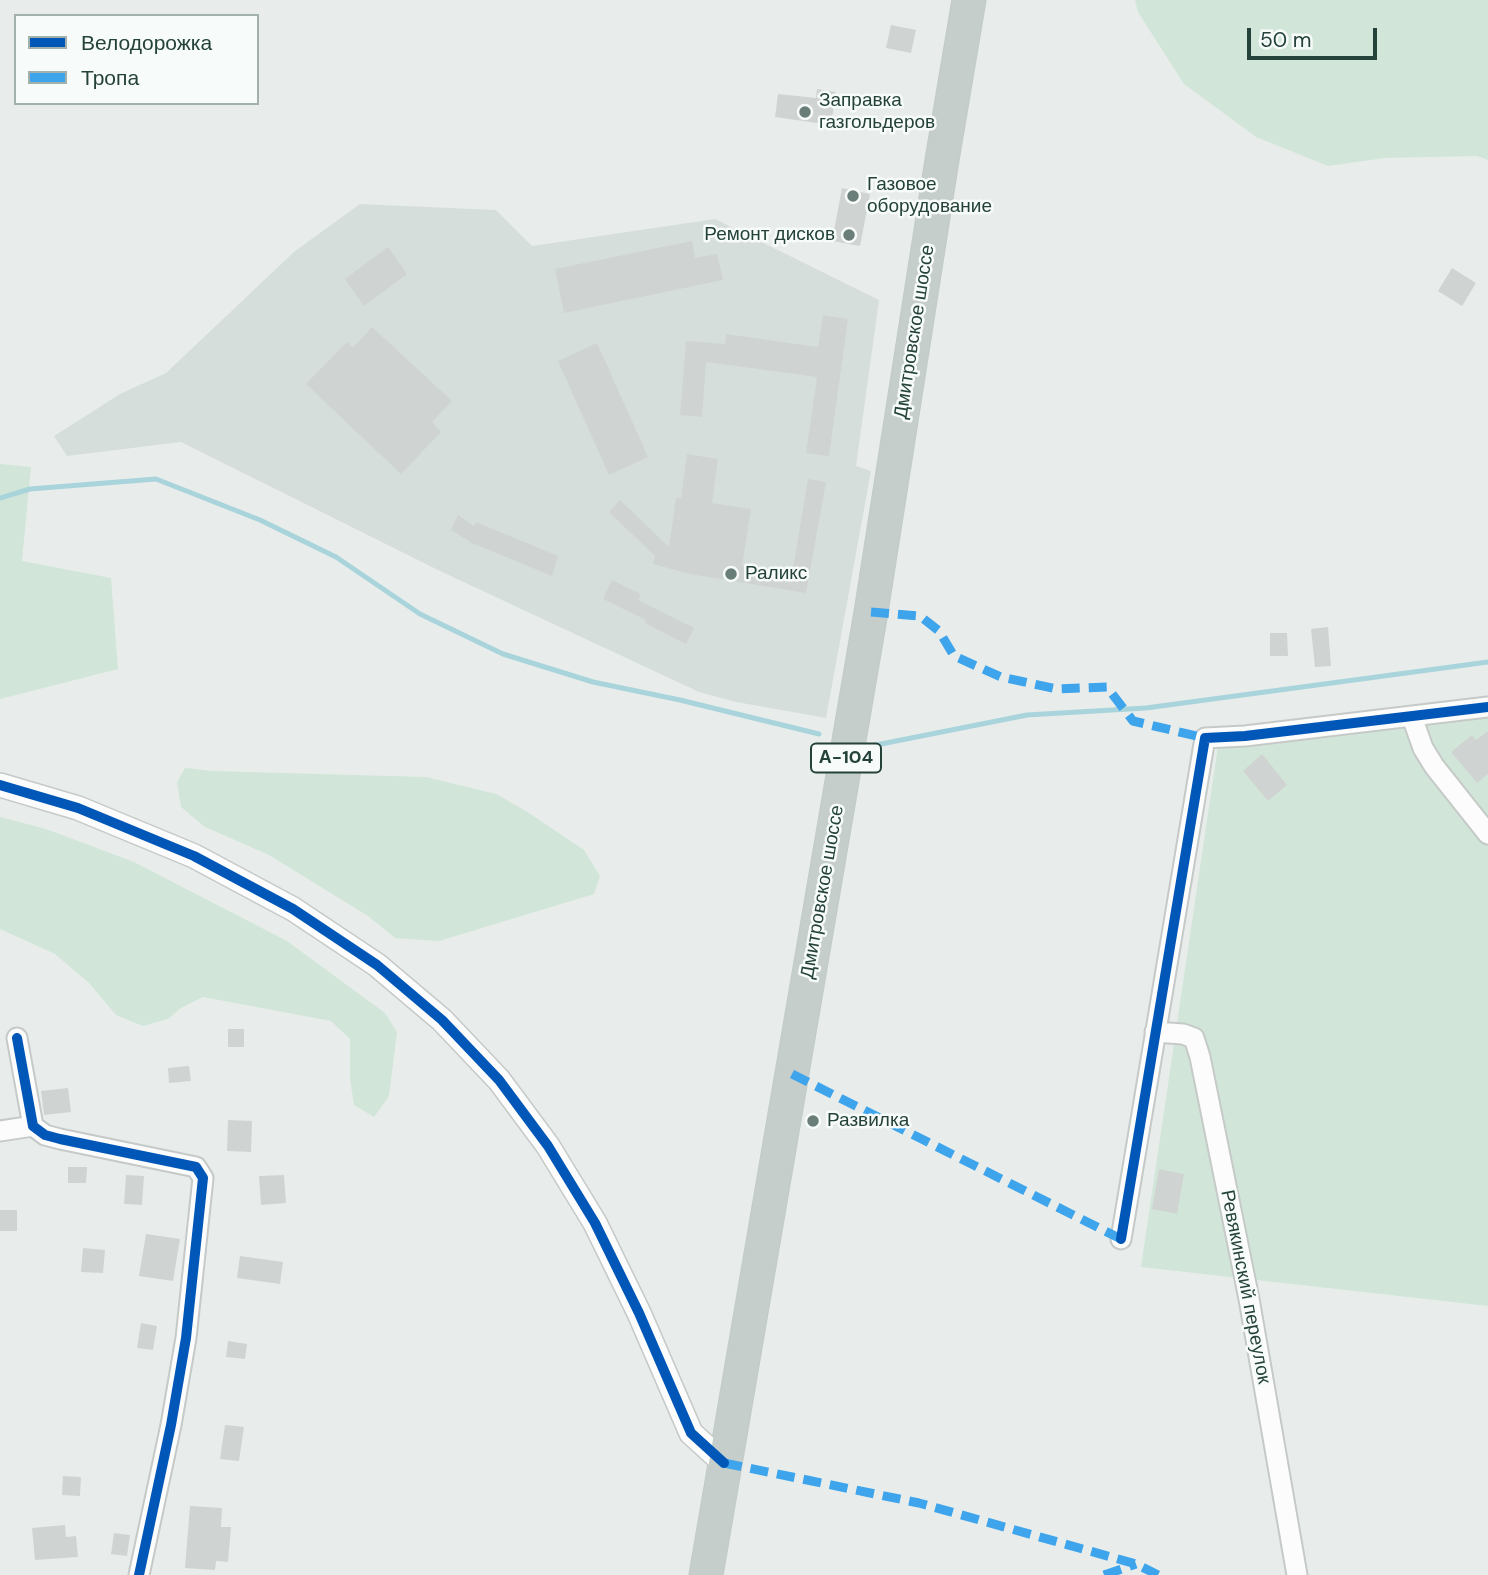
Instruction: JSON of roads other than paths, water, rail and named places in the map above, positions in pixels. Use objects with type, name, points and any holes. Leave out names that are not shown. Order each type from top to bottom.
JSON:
[{"type":"highway","name":"Дмитровское шоссе","points":[[706,1575],[869,625],[969,0]]},
{"type":"street","points":[[1121,1239],[1205,738],[1245,736],[1488,707]]},
{"type":"street","points":[[1412,717],[1423,748],[1434,766],[1488,834]]},
{"type":"street","points":[[0,785],[78,808],[194,856],[303,916],[377,965],[442,1020],[499,1080],[548,1146],[601,1235],[639,1313],[691,1433],[724,1463]]},
{"type":"street","name":"Ревякинский переулок","points":[[1155,1032],[1183,1034],[1194,1038],[1200,1057],[1249,1299],[1297,1575]]},
{"type":"street","points":[[17,1038],[33,1126],[45,1135],[60,1139],[196,1167],[203,1178],[186,1338],[171,1425],[139,1575]]},
{"type":"street","points":[[0,1130],[33,1126]]},
{"type":"waterway","points":[[0,498],[30,489],[156,479],[260,520],[336,557],[420,614],[503,654],[593,682],[819,734]]},
{"type":"waterway","points":[[876,745],[1027,715],[1146,708],[1488,662]]},
{"type":"place","name":"Заправка газгольдеров","points":[[805,112]]},
{"type":"place","name":"Газовое оборудование","points":[[853,196]]},
{"type":"place","name":"Ремонт дисков","points":[[849,235]]},
{"type":"place","name":"Раликс","points":[[731,574]]},
{"type":"place","name":"Развилка","points":[[813,1121]]}]
